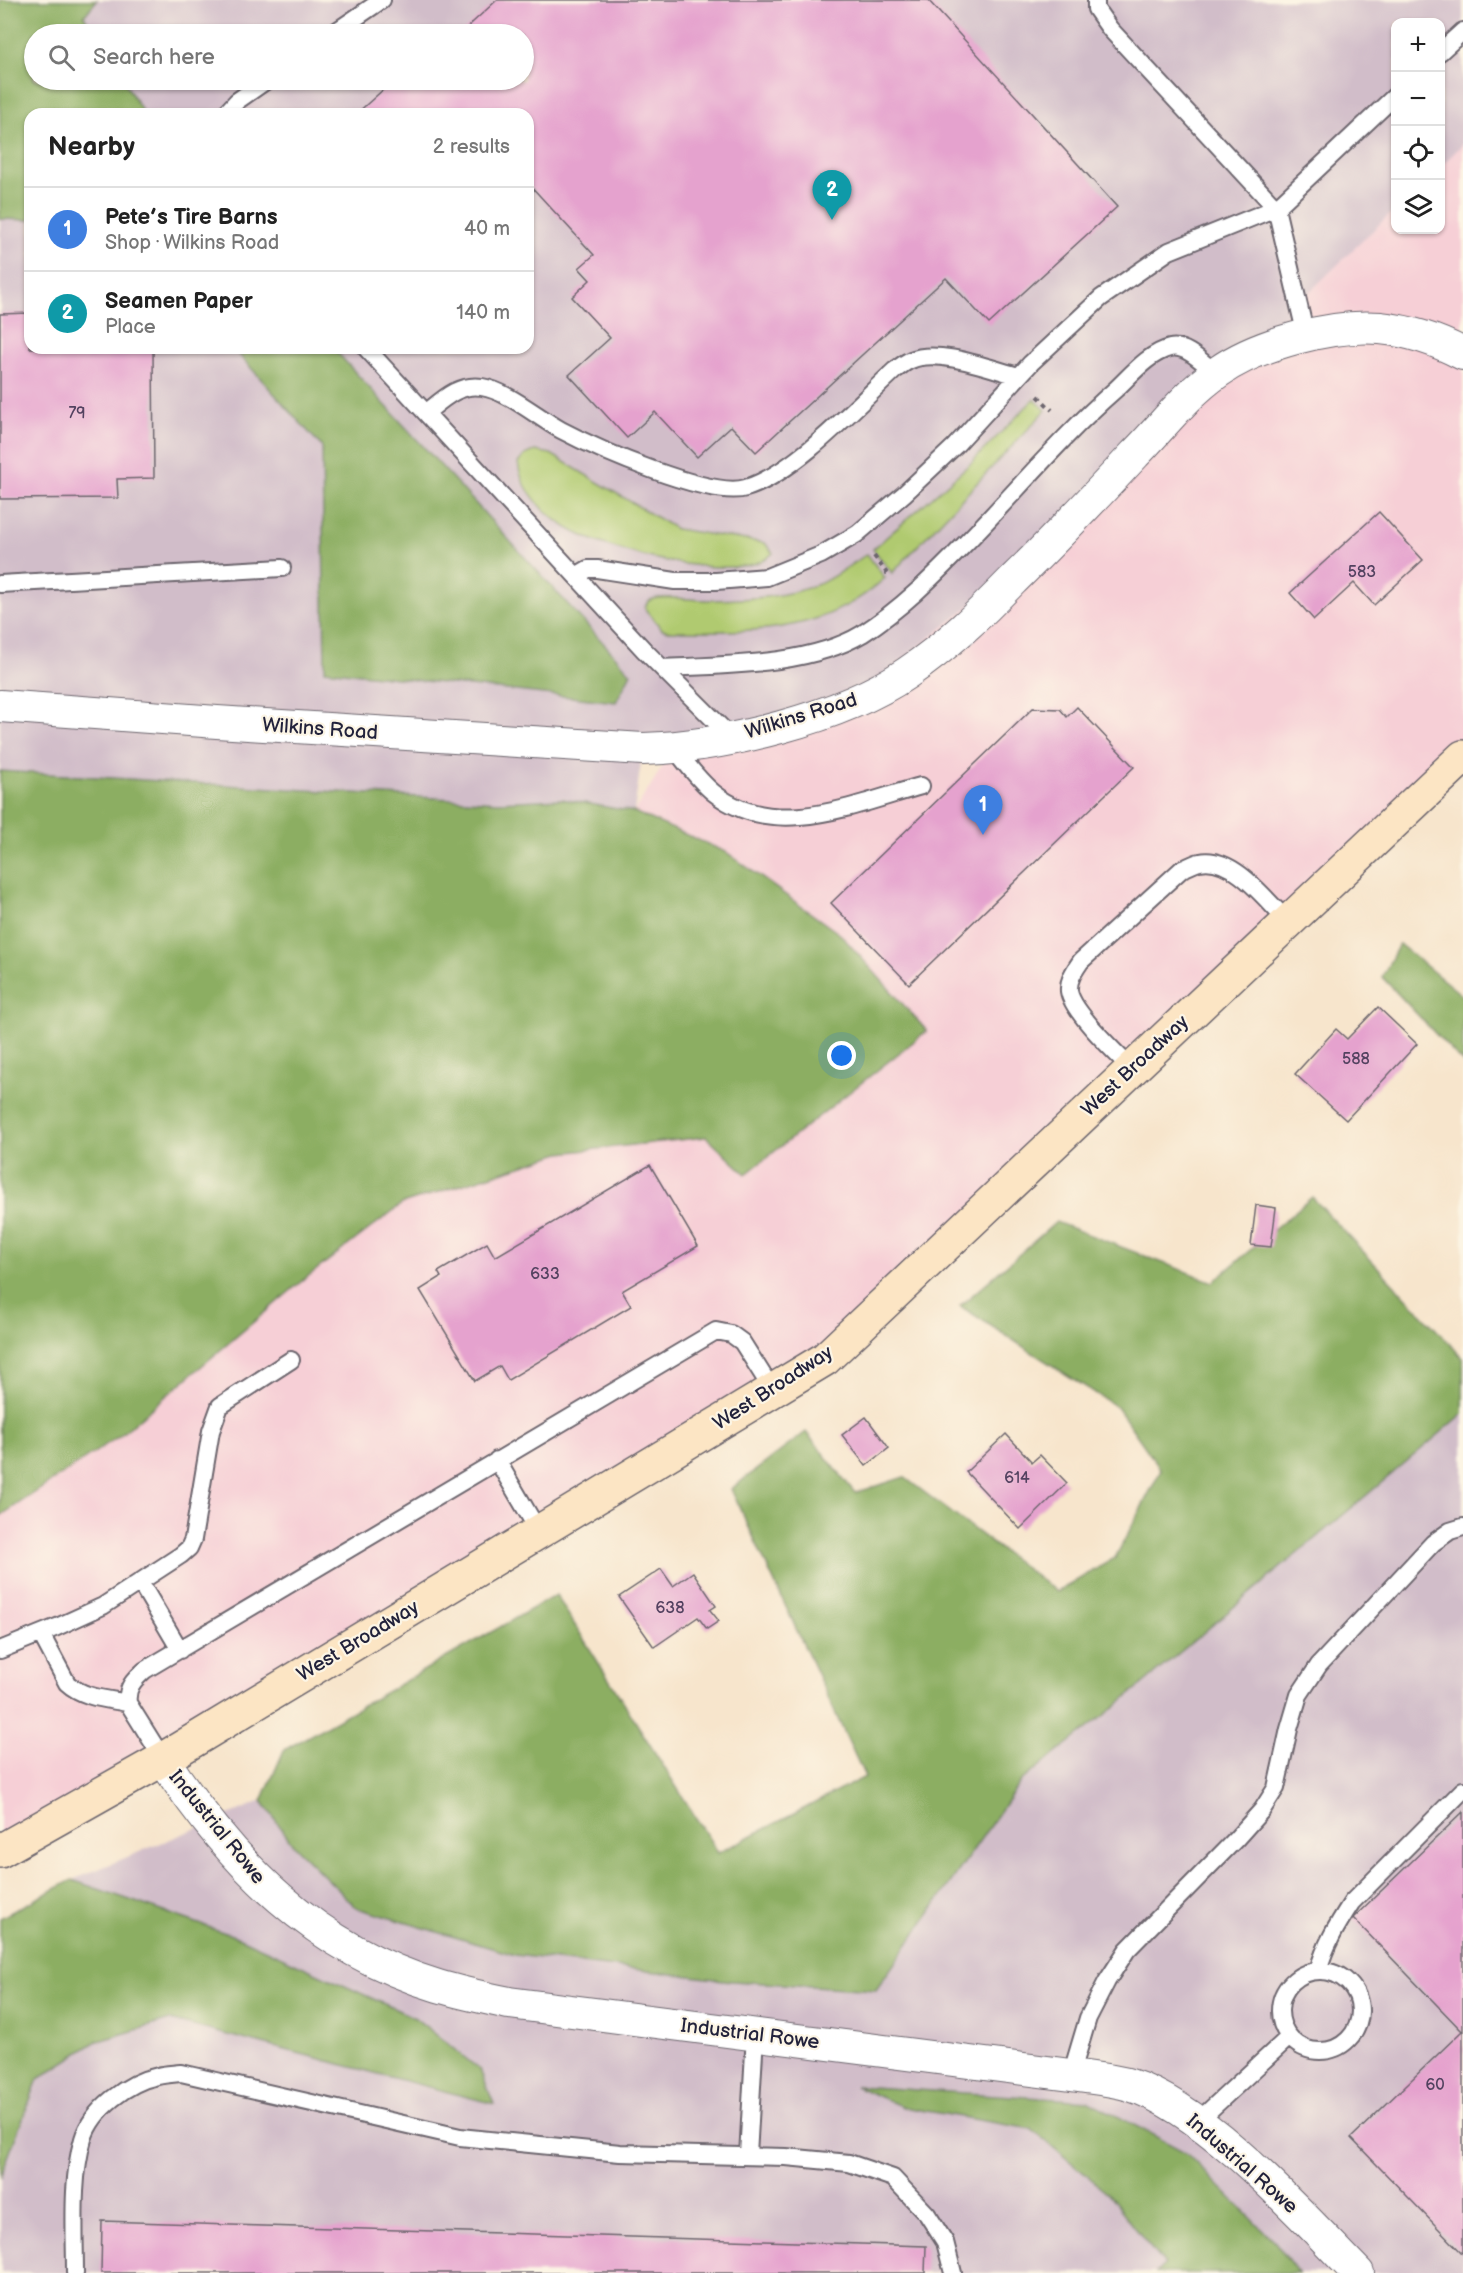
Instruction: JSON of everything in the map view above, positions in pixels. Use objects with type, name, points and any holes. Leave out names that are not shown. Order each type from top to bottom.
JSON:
[{"type":"main road","name":"West Broadway","points":[[2,1846],[163,1759],[825,1359],[1463,757]]},
{"type":"street","name":"Wilkins Road","points":[[0,706],[643,749],[674,748],[731,737],[804,719],[847,704],[905,674],[930,657],[975,618],[1059,534],[1179,407],[1216,373],[1237,360],[1258,350],[1306,336],[1354,328],[1379,328],[1426,338],[1463,354]]},
{"type":"street","name":"Industrial Rowe","points":[[163,1759],[218,1835],[257,1879],[312,1924],[376,1961],[438,1986],[508,2003],[1071,2075],[1131,2085],[1151,2093],[1197,2122],[1266,2181],[1358,2273]]},
{"type":"lane","points":[[347,24],[382,0]]},
{"type":"lane","points":[[1096,0],[1096,9],[1110,29],[1276,208],[1306,336]]},
{"type":"lane","points":[[1445,47],[1463,31]]},
{"type":"lane","points":[[231,108],[253,90]]},
{"type":"lane","points":[[576,576],[588,569],[597,569],[675,581],[767,577],[821,555],[856,534],[904,494],[955,446],[1066,328],[1101,298],[1169,251],[1276,208],[1391,99]]},
{"type":"lane","points":[[662,668],[785,659],[825,649],[859,635],[908,600],[992,516],[1072,430],[1152,357],[1172,347],[1182,348],[1216,373]]},
{"type":"lane","points":[[372,354],[662,668],[731,737]]},
{"type":"lane","points":[[426,413],[448,396],[465,387],[481,387],[500,392],[561,430],[618,457],[668,476],[717,488],[743,489],[789,466],[895,370],[912,359],[949,358],[1019,376]]},
{"type":"lane","points":[[0,584],[282,568]]},
{"type":"lane","points":[[674,748],[713,793],[757,813],[795,817],[827,813],[921,786]]},
{"type":"lane","points":[[1132,1069],[1074,1005],[1069,990],[1071,976],[1081,961],[1182,869],[1202,861],[1226,864],[1243,877],[1288,922]]},
{"type":"lane","points":[[163,1759],[128,1703],[127,1693],[133,1680],[146,1670],[716,1331],[731,1334],[742,1342],[773,1390]]},
{"type":"lane","points":[[0,1650],[103,1606],[189,1548],[193,1539],[211,1431],[220,1406],[291,1360]]},
{"type":"lane","points":[[497,1460],[539,1532]]},
{"type":"lane","points":[[1071,2075],[1089,2018],[1107,1981],[1127,1950],[1236,1839],[1262,1810],[1276,1788],[1299,1695],[1319,1665],[1433,1543],[1450,1531],[1463,1527]]},
{"type":"lane","points":[[140,1582],[180,1650]]},
{"type":"lane","points":[[41,1634],[67,1683],[73,1689],[81,1694],[128,1703]]},
{"type":"lane","points":[[1318,1971],[1324,1950],[1337,1923],[1352,1902],[1463,1790]]},
{"type":"lane","points":[[1318,1971],[1331,1973],[1343,1979],[1353,1989],[1360,2014],[1356,2028],[1343,2043],[1325,2051],[1299,2046],[1289,2037],[1280,2014],[1281,2001],[1286,1990],[1295,1980],[1318,1971]]},
{"type":"lane","points":[[748,2155],[756,2035]]},
{"type":"lane","points":[[1197,2122],[1289,2037]]},
{"type":"lane","points":[[75,2273],[75,2188],[83,2138],[96,2114],[117,2096],[137,2083],[157,2076],[181,2073],[460,2137],[620,2153],[748,2155],[849,2163],[893,2178],[927,2214],[945,2242],[953,2273]]},
{"type":"path","points":[[1019,376],[1072,430]]},
{"type":"path","points":[[856,534],[908,600]]},
{"type":"shaded area","points":[[97,0],[1463,0],[1463,144],[1445,162],[1445,18],[1391,18],[1391,213],[1060,534],[847,704],[643,749],[634,812],[562,799],[498,802],[0,771],[0,219],[24,220],[24,354],[534,354],[534,108],[140,108],[129,90],[534,90],[534,24],[89,24],[84,16]]},
{"type":"shaded area","points":[[1463,140],[1463,757],[825,1359],[0,1851],[0,1516],[119,1436],[302,1281],[402,1204],[561,1153],[707,1137],[746,1174],[926,1031],[841,935],[726,852],[634,812],[674,748],[1391,208],[1391,234],[1445,234],[1445,158]]},
{"type":"shaded area","points":[[1463,1414],[1463,2273],[0,2273],[0,1918],[72,1880],[262,1801],[294,1846],[357,1908],[515,1955],[732,1981],[876,1989],[1021,1781],[1121,1702]]},
{"type":"green space","points":[[0,0],[97,0],[84,16],[89,24],[24,24],[24,90],[129,90],[140,108],[24,108],[24,220],[0,219]]},
{"type":"green space","points":[[238,354],[339,354],[631,673],[616,702],[325,670],[322,447]]},
{"type":"green space","points":[[1034,399],[1046,410],[892,573],[873,549],[971,463]]},
{"type":"green space","points":[[535,451],[551,454],[676,529],[765,543],[773,553],[756,563],[732,567],[703,566],[638,555],[584,536],[566,527],[542,508],[523,482],[518,463],[525,455]]},
{"type":"green space","points":[[867,554],[885,578],[861,597],[836,611],[810,621],[756,630],[669,631],[662,629],[645,609],[648,602],[658,598],[739,599],[795,592],[821,583]]},
{"type":"green space","points":[[0,771],[498,802],[562,799],[634,812],[726,852],[841,935],[927,1031],[746,1174],[706,1137],[561,1153],[402,1204],[302,1281],[119,1436],[0,1516]]},
{"type":"green space","points":[[1399,944],[1463,996],[1463,1063],[1382,977]]},
{"type":"green space","points":[[1312,1197],[1463,1358],[1463,1414],[1121,1702],[1021,1781],[876,1990],[732,1981],[515,1955],[357,1908],[294,1846],[262,1801],[284,1750],[556,1595],[718,1853],[865,1777],[731,1489],[806,1432],[855,1493],[904,1477],[1057,1592],[1115,1558],[1161,1470],[1117,1407],[960,1306],[1056,1222],[1213,1282]]},
{"type":"green space","points":[[72,1880],[240,1938],[415,2018],[480,2070],[494,2104],[170,2020],[95,2042],[38,2079],[0,2178],[0,1918]]},
{"type":"green space","points":[[855,2086],[1089,2101],[1185,2152],[1275,2242],[1298,2273],[1156,2273],[1164,2265],[1108,2193],[1031,2129],[903,2107]]},
{"type":"building","points":[[497,0],[928,0],[1117,207],[989,324],[946,278],[756,452],[731,426],[697,457],[655,412],[627,438],[569,375],[610,338],[572,297],[590,280],[579,268],[594,255],[534,190],[534,108],[363,108],[383,90],[534,90],[534,24],[471,24]]},
{"type":"building","points":[[24,313],[24,354],[153,354],[154,478],[117,479],[118,498],[0,499],[0,314]]},
{"type":"building","points":[[1379,512],[1423,560],[1374,605],[1354,583],[1314,620],[1290,593]]},
{"type":"building","points":[[1077,707],[1134,767],[909,984],[831,903],[1033,708],[1060,709],[1067,717]]},
{"type":"building","points":[[1378,1007],[1417,1044],[1346,1120],[1295,1074],[1336,1029],[1347,1039]]},
{"type":"building","points":[[650,1165],[698,1246],[622,1291],[631,1306],[508,1380],[500,1366],[475,1381],[420,1290],[441,1277],[438,1272],[487,1243],[495,1257]]},
{"type":"building","points":[[1256,1205],[1276,1208],[1271,1247],[1251,1245]]},
{"type":"building","points":[[866,1417],[889,1448],[866,1466],[842,1435]]},
{"type":"building","points":[[1006,1434],[1032,1462],[1040,1455],[1067,1483],[1020,1529],[966,1472]]},
{"type":"building","points":[[661,1569],[673,1586],[693,1572],[716,1606],[710,1610],[719,1621],[707,1629],[698,1617],[654,1647],[619,1597]]},
{"type":"building","points":[[1463,1812],[1463,2254],[1351,2138],[1462,2031],[1353,1918]]},
{"type":"building","points":[[102,2221],[926,2246],[925,2273],[101,2273]]},
{"type":"place","name":"Seamen Paper","points":[[832,220]]},
{"type":"place","name":"Pete’s Tire Barns","points":[[983,835]]}]
